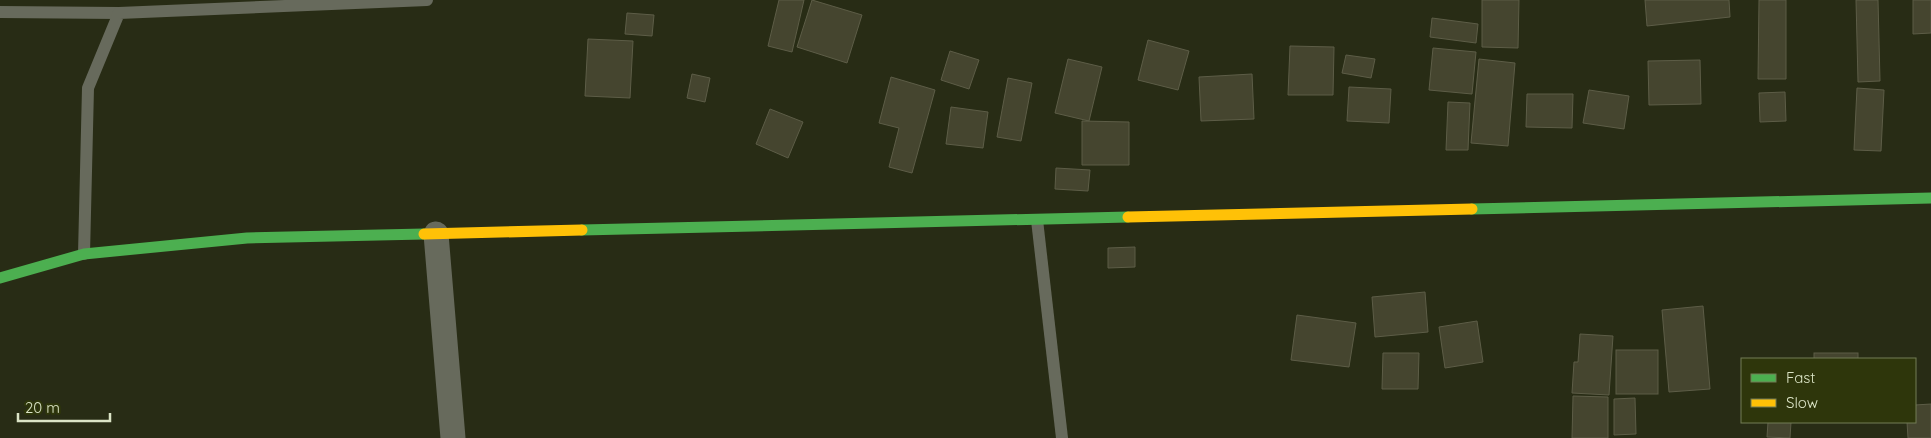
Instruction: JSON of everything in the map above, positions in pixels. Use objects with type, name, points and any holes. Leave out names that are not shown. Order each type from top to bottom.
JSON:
[{"type":"main road","points":[[0,278],[84,254],[247,238],[1931,198]]},
{"type":"street","points":[[436,234],[453,438]]},
{"type":"lane","points":[[0,12],[119,13],[427,0]]},
{"type":"lane","points":[[84,254],[88,88],[119,13]]},
{"type":"lane","points":[[1037,220],[1062,438]]},
{"type":"building","points":[[779,0],[804,0],[792,52],[768,46]]},
{"type":"building","points":[[812,0],[862,15],[847,63],[797,47]]},
{"type":"building","points":[[1482,0],[1519,0],[1518,48],[1482,47]]},
{"type":"building","points":[[1645,0],[1729,0],[1730,17],[1647,26]]},
{"type":"building","points":[[1759,0],[1786,0],[1786,79],[1758,79]]},
{"type":"building","points":[[1856,0],[1878,0],[1880,81],[1858,82]]},
{"type":"building","points":[[1913,0],[1931,0],[1931,33],[1913,34]]},
{"type":"building","points":[[627,13],[654,15],[652,36],[625,34]]},
{"type":"building","points":[[1432,18],[1478,24],[1476,43],[1430,37]]},
{"type":"building","points":[[588,39],[633,41],[630,98],[585,96]]},
{"type":"building","points":[[1148,40],[1189,51],[1178,90],[1138,80]]},
{"type":"building","points":[[1290,46],[1334,47],[1333,95],[1288,95]]},
{"type":"building","points":[[1433,48],[1476,52],[1472,94],[1429,90]]},
{"type":"building","points":[[950,51],[979,60],[969,89],[941,80]]},
{"type":"building","points":[[1346,55],[1375,59],[1371,78],[1342,73]]},
{"type":"building","points":[[1068,59],[1102,67],[1089,121],[1055,113]]},
{"type":"building","points":[[1479,59],[1515,63],[1508,146],[1471,143]]},
{"type":"building","points":[[1700,60],[1701,104],[1649,105],[1648,61]]},
{"type":"building","points":[[692,74],[710,78],[705,102],[687,98]]},
{"type":"building","points":[[1252,74],[1254,119],[1201,121],[1199,77]]},
{"type":"building","points":[[891,77],[935,90],[912,173],[889,167],[899,128],[879,123]]},
{"type":"building","points":[[1008,78],[1032,83],[1021,141],[997,137]]},
{"type":"building","points":[[1349,87],[1391,89],[1389,123],[1347,121]]},
{"type":"building","points":[[1857,88],[1884,90],[1881,151],[1854,150]]},
{"type":"building","points":[[1589,90],[1629,96],[1624,129],[1583,123]]},
{"type":"building","points":[[1785,92],[1786,121],[1760,122],[1759,93]]},
{"type":"building","points":[[1527,94],[1573,94],[1572,128],[1526,127]]},
{"type":"building","points":[[1448,102],[1470,103],[1468,150],[1446,150]]},
{"type":"building","points":[[951,107],[988,112],[983,148],[946,144]]},
{"type":"building","points":[[770,109],[803,122],[788,158],[756,144]]},
{"type":"building","points":[[1082,121],[1129,122],[1129,165],[1082,165]]},
{"type":"building","points":[[1056,168],[1090,170],[1088,191],[1055,189]]},
{"type":"building","points":[[1135,247],[1135,267],[1108,268],[1108,248]]},
{"type":"building","points":[[1425,292],[1428,332],[1375,337],[1372,297]]},
{"type":"building","points":[[1703,306],[1710,389],[1669,392],[1662,310]]},
{"type":"building","points":[[1297,315],[1356,323],[1349,367],[1291,360]]},
{"type":"building","points":[[1477,321],[1483,362],[1445,368],[1439,327]]},
{"type":"building","points":[[1580,334],[1613,336],[1609,395],[1572,393],[1574,362],[1578,362]]},
{"type":"building","points":[[1616,350],[1658,350],[1658,394],[1616,394]]},
{"type":"building","points":[[1383,353],[1419,353],[1418,389],[1382,389]]},
{"type":"building","points":[[1814,353],[1858,353],[1858,358],[1814,358]]},
{"type":"building","points":[[1573,396],[1608,397],[1608,438],[1572,438]]},
{"type":"building","points":[[1635,398],[1636,434],[1614,435],[1614,399]]},
{"type":"building","points":[[1931,404],[1931,438],[1908,438],[1907,423],[1916,423],[1916,405]]},
{"type":"building","points":[[1768,423],[1791,423],[1790,438],[1767,437]]},
{"type":"traffic: fast","points":[[1472,209],[1931,198]]},
{"type":"traffic: fast","points":[[582,230],[1128,217]]},
{"type":"traffic: fast","points":[[0,278],[84,254],[247,238],[424,234]]},
{"type":"traffic: slow","points":[[1128,217],[1472,209]]},
{"type":"traffic: slow","points":[[424,234],[582,230]]}]
